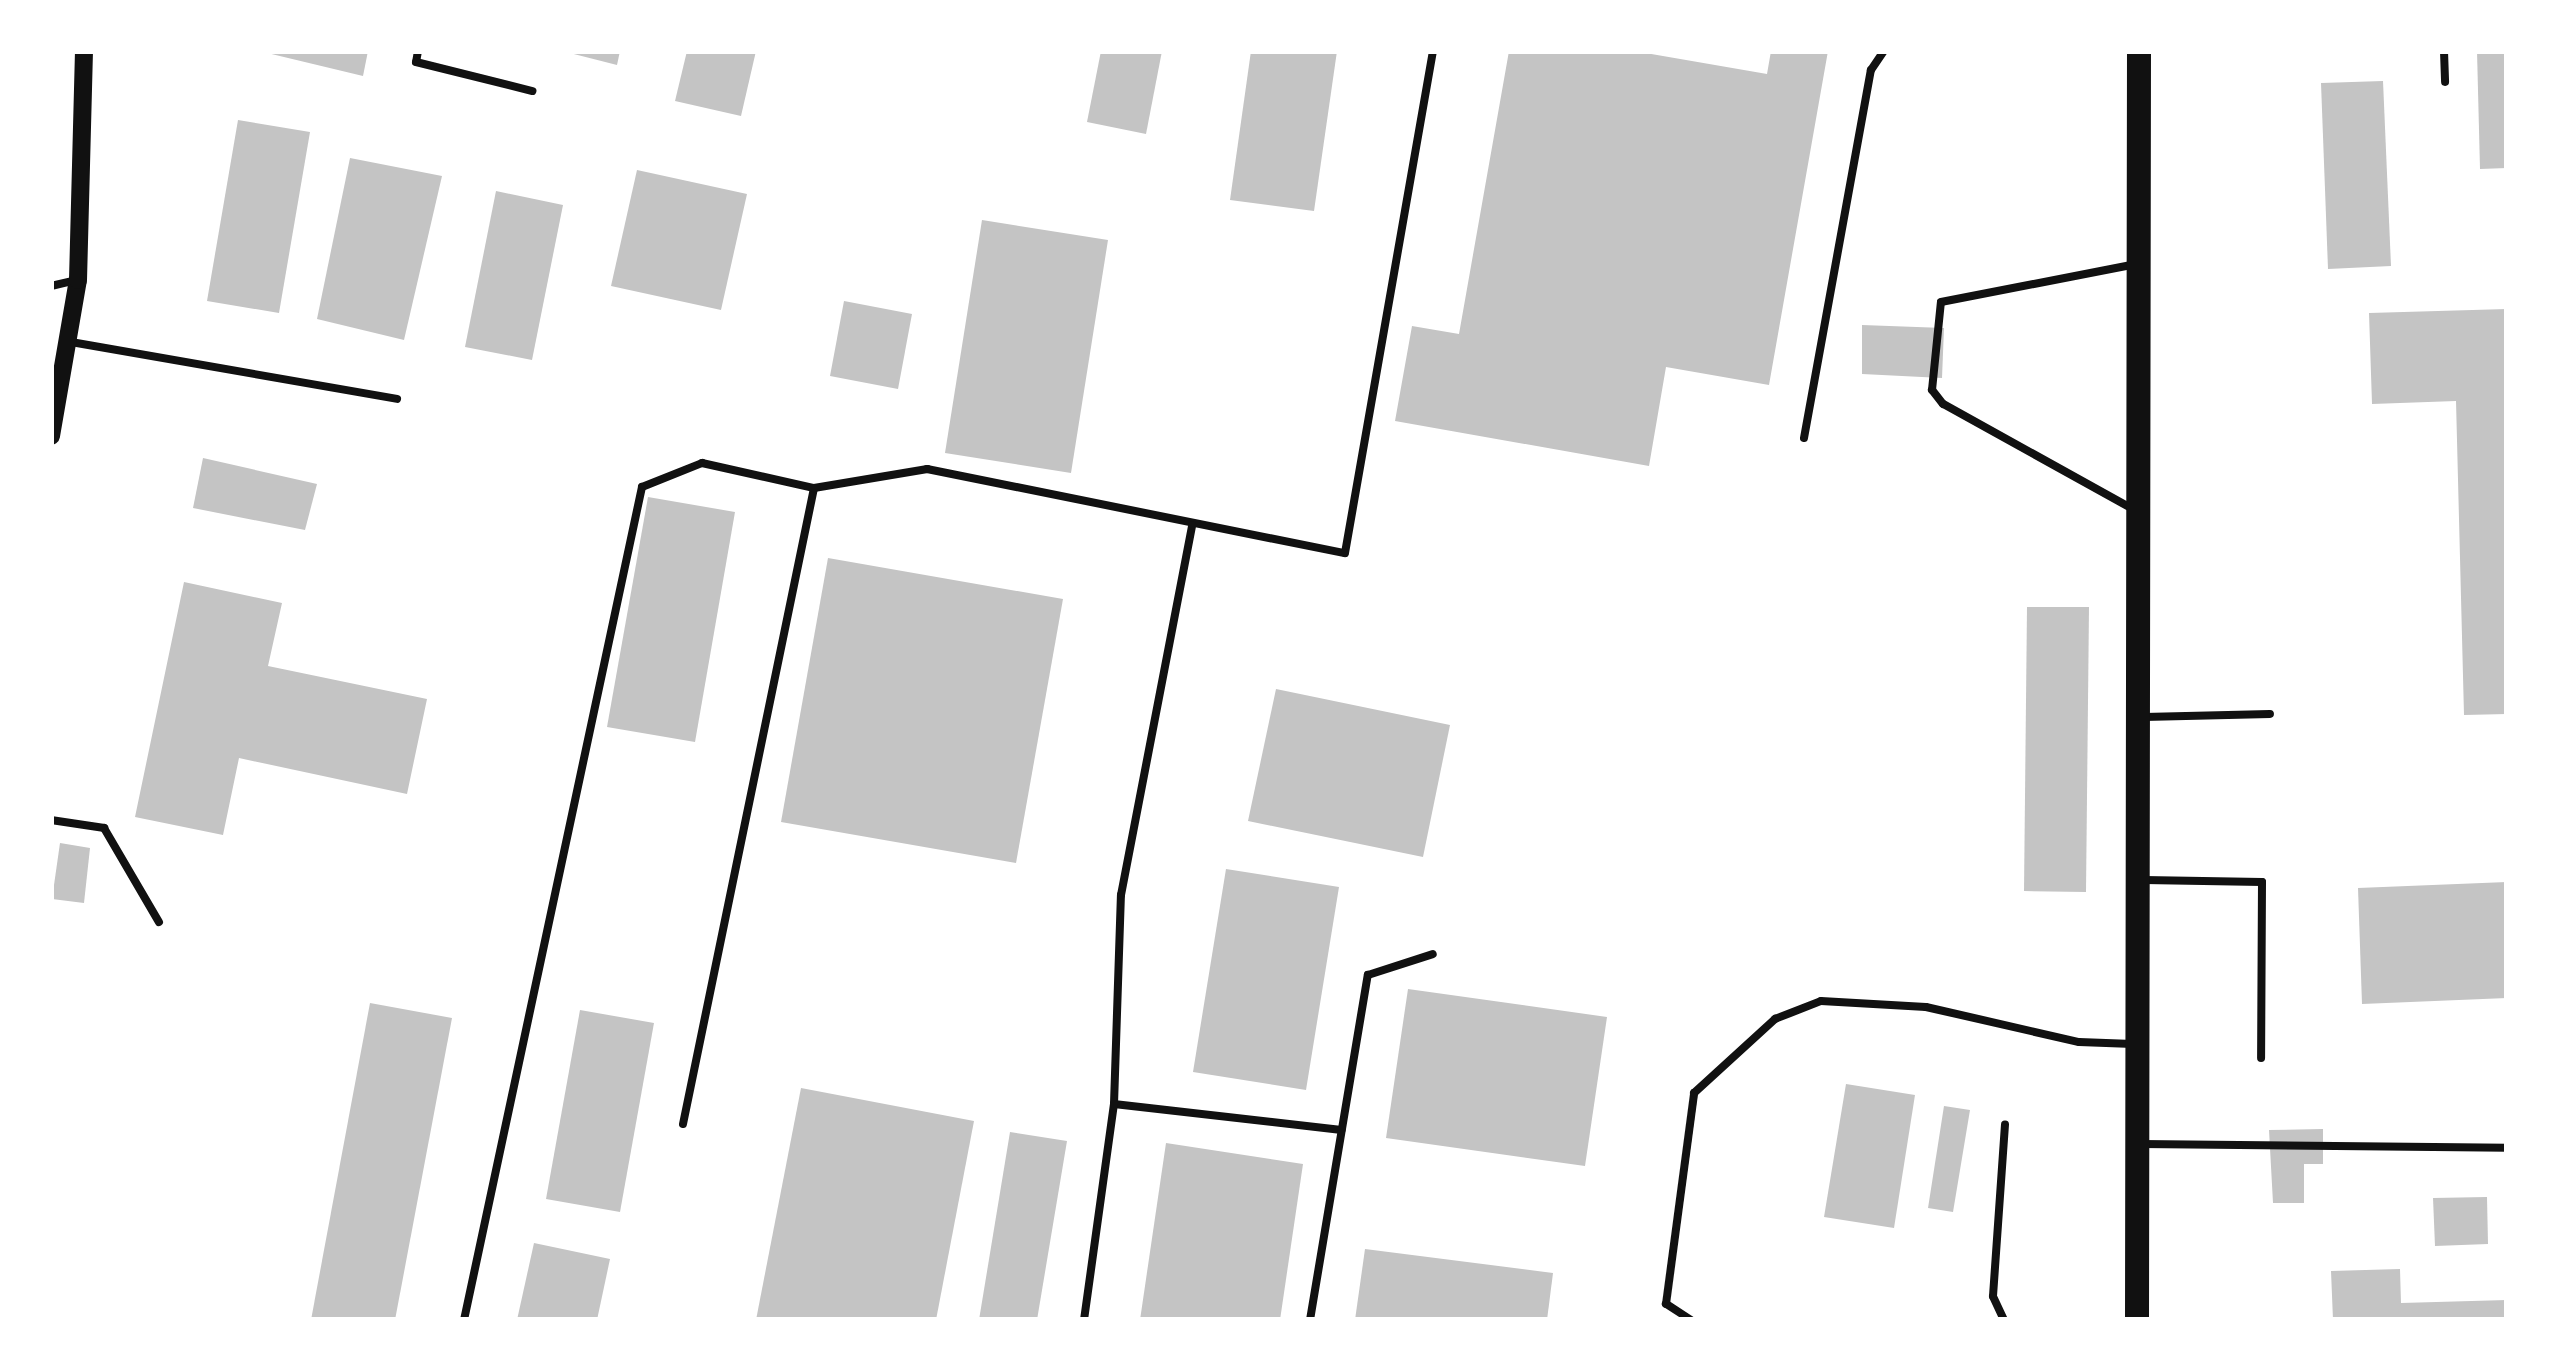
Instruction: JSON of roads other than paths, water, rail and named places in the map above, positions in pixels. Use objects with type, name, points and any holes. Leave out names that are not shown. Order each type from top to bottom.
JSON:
[{"type":"main road","points":[[2138,1320],[2144,516],[2139,51]]},
{"type":"street","points":[[51,436],[78,280],[84,51]]},
{"type":"lane","points":[[418,51],[416,62],[532,91]]},
{"type":"lane","points":[[464,1320],[642,487],[702,463],[814,488],[927,469],[1192,526],[1345,553],[1433,51]]},
{"type":"lane","points":[[1804,438],[1871,70],[1884,51]]},
{"type":"lane","points":[[2444,51],[2445,82]]},
{"type":"lane","points":[[2143,263],[1941,302],[1932,390],[1943,404],[2144,516]]},
{"type":"lane","points":[[51,286],[78,280]]},
{"type":"lane","points":[[70,341],[397,399]]},
{"type":"lane","points":[[683,1124],[814,488]]},
{"type":"lane","points":[[1084,1320],[1114,1104],[1121,896],[1192,526]]},
{"type":"lane","points":[[2143,717],[2270,714]]},
{"type":"lane","points":[[51,820],[104,828],[159,922]]},
{"type":"lane","points":[[2142,880],[2262,882],[2261,1058]]},
{"type":"lane","points":[[1310,1320],[1368,975],[1433,953]]},
{"type":"lane","points":[[1691,1320],[1666,1304],[1694,1093],[1775,1019],[1821,1000],[1926,1007],[2079,1042],[2141,1044]]},
{"type":"lane","points":[[1114,1104],[1342,1130]]},
{"type":"lane","points":[[2004,1320],[1993,1296],[2006,1124]]},
{"type":"lane","points":[[2140,1144],[2507,1148]]}]
